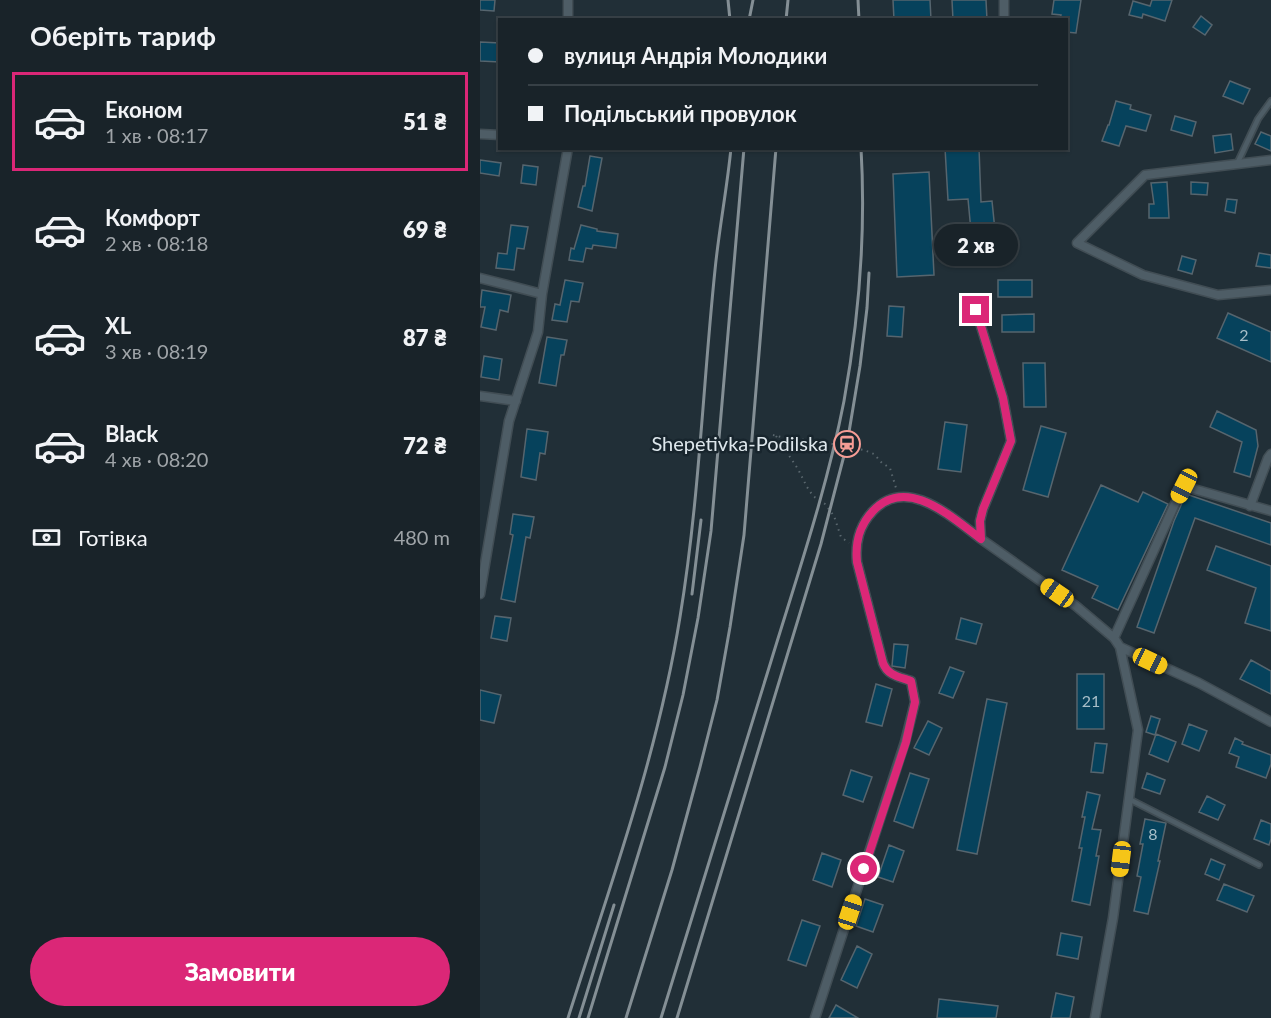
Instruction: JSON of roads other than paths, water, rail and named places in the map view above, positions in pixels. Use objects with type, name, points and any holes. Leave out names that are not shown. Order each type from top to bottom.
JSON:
[{"type":"street","points":[[568,0],[568,18]]},
{"type":"street","points":[[1004,0],[1004,18]]},
{"type":"street","points":[[480,134],[498,135]]},
{"type":"street","points":[[480,594],[509,422],[538,332],[542,294],[568,150]]},
{"type":"street","points":[[1271,160],[1145,175],[1077,243],[1143,275],[1218,295],[1271,290]]},
{"type":"street","points":[[480,278],[542,294]]},
{"type":"street","points":[[976,310],[1003,398],[1011,441],[983,509],[980,521],[981,539]]},
{"type":"street","points":[[480,396],[516,400]]},
{"type":"street","points":[[1250,506],[1271,454]]},
{"type":"street","points":[[1114,638],[1184,486],[1271,511]]},
{"type":"street","points":[[815,1018],[906,742],[915,702],[911,681],[890,674],[885,669],[857,562],[856,549],[861,526],[868,516],[886,500],[913,496],[925,501],[1076,606],[1114,638],[1120,647],[1138,730],[1113,918],[1095,1018]]},
{"type":"street","points":[[1120,647],[1199,683],[1271,722]]},
{"type":"lane","points":[[1237,164],[1258,120],[1271,101]]},
{"type":"lane","points":[[1129,799],[1259,865]]},
{"type":"railway","points":[[728,0],[730,18]]},
{"type":"railway","points":[[749,18],[753,0]]},
{"type":"railway","points":[[786,18],[788,0]]},
{"type":"railway","points":[[858,0],[859,18]]},
{"type":"railway","points":[[568,1018],[632,819],[671,668],[692,530],[715,270],[731,150]]},
{"type":"railway","points":[[588,1018],[665,767],[683,695],[698,618],[711,531],[744,150]]},
{"type":"railway","points":[[626,1018],[672,870],[700,767],[717,700],[730,627],[744,535],[776,150]]},
{"type":"railway","points":[[661,1018],[809,537],[837,435],[849,370],[860,275],[863,212],[861,150]]},
{"type":"railway","points":[[677,1018],[821,544],[847,444],[860,366],[869,273]]},
{"type":"railway","points":[[692,594],[701,520]]},
{"type":"railway","points":[[579,1018],[614,905]]},
{"type":"place","name":"Shepetivka-Podilska","points":[[847,444]]}]
